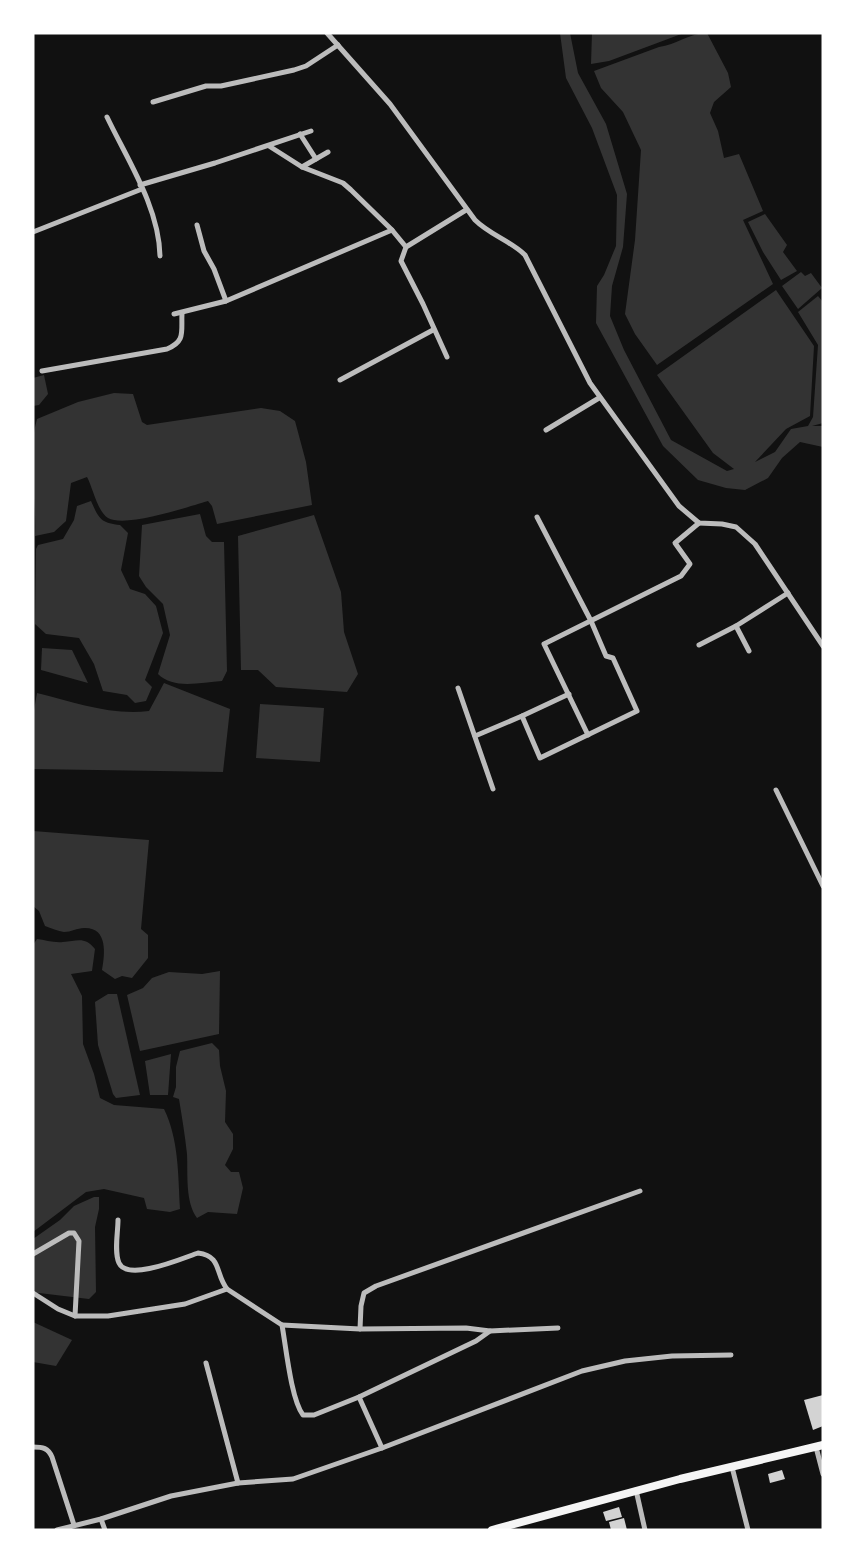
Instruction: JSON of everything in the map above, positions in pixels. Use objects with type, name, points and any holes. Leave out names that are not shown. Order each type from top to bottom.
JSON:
[{"type":"main road","points":[[492,1530],[636,1490],[820,1446]]},
{"type":"street","points":[[327,33],[390,104],[466,210],[483,228],[525,255],[599,398],[679,506],[699,523],[728,525],[746,534],[823,646]]},
{"type":"street","points":[[153,102],[206,86],[221,86],[294,70],[306,66],[338,45]]},
{"type":"street","points":[[107,117],[153,216],[160,256]]},
{"type":"street","points":[[33,232],[141,187],[311,131]]},
{"type":"street","points":[[300,134],[316,159]]},
{"type":"street","points":[[269,146],[302,167],[343,183],[392,230],[406,247]]},
{"type":"street","points":[[302,167],[328,152]]},
{"type":"street","points":[[447,357],[401,261],[406,247],[466,210]]},
{"type":"street","points":[[197,225],[204,251],[214,269],[226,301]]},
{"type":"street","points":[[174,314],[182,314],[184,311],[189,312],[226,301],[392,230]]},
{"type":"street","points":[[42,370],[167,349],[177,345],[181,339],[182,314]]},
{"type":"street","points":[[340,380],[433,330]]},
{"type":"street","points":[[546,430],[599,398]]},
{"type":"street","points":[[522,716],[540,758],[637,711],[613,658],[606,656],[591,621],[537,517]]},
{"type":"street","points":[[588,735],[544,644],[681,576],[690,564],[675,543],[699,523]]},
{"type":"street","points":[[699,645],[736,626],[788,593]]},
{"type":"street","points":[[736,626],[749,651]]},
{"type":"street","points":[[458,688],[493,789]]},
{"type":"street","points":[[475,736],[569,694]]},
{"type":"street","points":[[776,790],[823,886]]},
{"type":"street","points":[[360,1329],[364,1293],[375,1286],[640,1191]]},
{"type":"street","points":[[118,1220],[118,1258],[124,1269],[144,1270],[198,1253],[207,1254],[212,1257],[227,1289],[282,1325],[360,1329],[466,1328],[490,1331],[558,1328]]},
{"type":"street","points":[[33,1254],[69,1233],[78,1236],[75,1316]]},
{"type":"street","points":[[33,1293],[58,1309],[75,1316],[108,1316],[150,1311],[207,1297],[227,1289]]},
{"type":"street","points":[[282,1325],[298,1408],[303,1414],[314,1415],[360,1397],[476,1341],[490,1331]]},
{"type":"street","points":[[57,1530],[101,1519],[171,1496],[238,1483],[266,1483],[293,1479],[382,1448],[582,1371],[625,1361],[672,1356],[731,1355]]},
{"type":"street","points":[[206,1363],[238,1483]]},
{"type":"street","points":[[360,1397],[382,1448]]},
{"type":"street","points":[[820,1446],[823,1474]]},
{"type":"street","points":[[33,1447],[43,1447],[49,1451],[74,1525]]},
{"type":"street","points":[[732,1467],[748,1530]]},
{"type":"street","points":[[636,1490],[645,1530]]},
{"type":"street","points":[[101,1519],[105,1530]]},
{"type":"shaded area","points":[[560,33],[570,33],[578,73],[606,124],[627,194],[623,247],[612,286],[610,316],[624,350],[671,440],[727,471],[734,469],[713,453],[657,375],[776,290],[814,346],[810,416],[786,429],[755,462],[775,452],[791,429],[808,426],[813,417],[818,345],[798,312],[818,296],[823,302],[823,423],[812,426],[823,426],[823,447],[800,442],[782,458],[768,478],[745,490],[726,488],[698,480],[663,446],[596,323],[597,286],[616,246],[617,195],[592,128],[566,78]]},
{"type":"shaded area","points":[[592,33],[684,33],[609,61],[591,64]]},
{"type":"shaded area","points":[[707,33],[728,73],[731,87],[714,102],[710,113],[718,131],[724,158],[739,154],[763,211],[743,220],[773,284],[657,365],[635,334],[625,314],[635,240],[641,150],[623,112],[601,88],[594,71],[694,35]]},
{"type":"shaded area","points":[[765,214],[787,245],[783,252],[797,271],[781,280],[748,222]]},
{"type":"shaded area","points":[[801,272],[805,276],[811,273],[822,288],[798,309],[782,286]]},
{"type":"shaded area","points":[[44,375],[48,394],[39,405],[33,406],[33,378]]},
{"type":"shaded area","points":[[114,393],[133,394],[142,422],[147,425],[261,408],[280,411],[295,421],[306,462],[312,505],[217,524],[212,506],[208,501],[157,516],[117,520],[104,515],[87,477],[71,483],[66,521],[54,532],[35,536],[32,448],[37,419],[78,402]]},
{"type":"shaded area","points":[[91,501],[101,519],[120,525],[128,533],[121,570],[130,589],[145,594],[156,606],[163,633],[145,680],[152,687],[146,701],[135,703],[127,695],[103,691],[94,664],[79,638],[46,634],[35,624],[36,549],[38,545],[63,539],[74,520],[77,506]]},
{"type":"shaded area","points":[[200,514],[206,536],[212,542],[224,542],[227,671],[222,681],[180,684],[164,679],[158,674],[170,635],[163,604],[146,587],[139,576],[142,525]]},
{"type":"shaded area","points":[[314,515],[341,592],[344,632],[358,674],[347,692],[276,687],[258,670],[241,670],[238,536]]},
{"type":"shaded area","points":[[42,648],[72,650],[88,683],[41,670]]},
{"type":"shaded area","points":[[164,683],[230,709],[223,772],[33,769],[33,716],[37,693],[107,710],[149,711]]},
{"type":"shaded area","points":[[260,704],[324,708],[320,762],[256,758]]},
{"type":"shaded area","points":[[33,831],[149,840],[141,929],[148,935],[148,958],[132,978],[122,976],[115,979],[102,970],[103,943],[101,937],[92,929],[84,928],[64,932],[45,926],[39,911],[33,906]]},
{"type":"shaded area","points":[[37,939],[56,942],[84,941],[95,949],[92,971],[71,974],[82,996],[83,1044],[100,1098],[114,1105],[164,1109],[175,1145],[180,1209],[170,1212],[147,1209],[144,1198],[104,1189],[86,1192],[33,1232],[33,945]]},
{"type":"shaded area","points":[[220,971],[219,1034],[140,1051],[127,995],[143,988],[152,978],[169,972],[202,974]]},
{"type":"shaded area","points":[[108,994],[117,994],[140,1095],[116,1098],[113,1094],[98,1045],[95,1002]]},
{"type":"shaded area","points":[[212,1043],[219,1050],[226,1091],[225,1122],[233,1134],[233,1149],[225,1165],[231,1172],[239,1172],[243,1188],[237,1214],[208,1212],[197,1218],[189,1196],[187,1154],[179,1099],[173,1097],[180,1051]]},
{"type":"shaded area","points":[[171,1054],[168,1095],[150,1095],[145,1061]]},
{"type":"shaded area","points":[[99,1197],[95,1227],[96,1292],[89,1299],[33,1294],[33,1239],[60,1220],[74,1206]]},
{"type":"shaded area","points":[[33,1322],[72,1340],[56,1366],[33,1362]]},
{"type":"building","points":[[823,1395],[823,1426],[813,1430],[804,1400]]},
{"type":"building","points":[[782,1470],[785,1479],[770,1483],[768,1474]]},
{"type":"building","points":[[619,1507],[622,1517],[606,1521],[603,1512]]},
{"type":"building","points":[[624,1518],[627,1530],[611,1530],[609,1522]]}]
